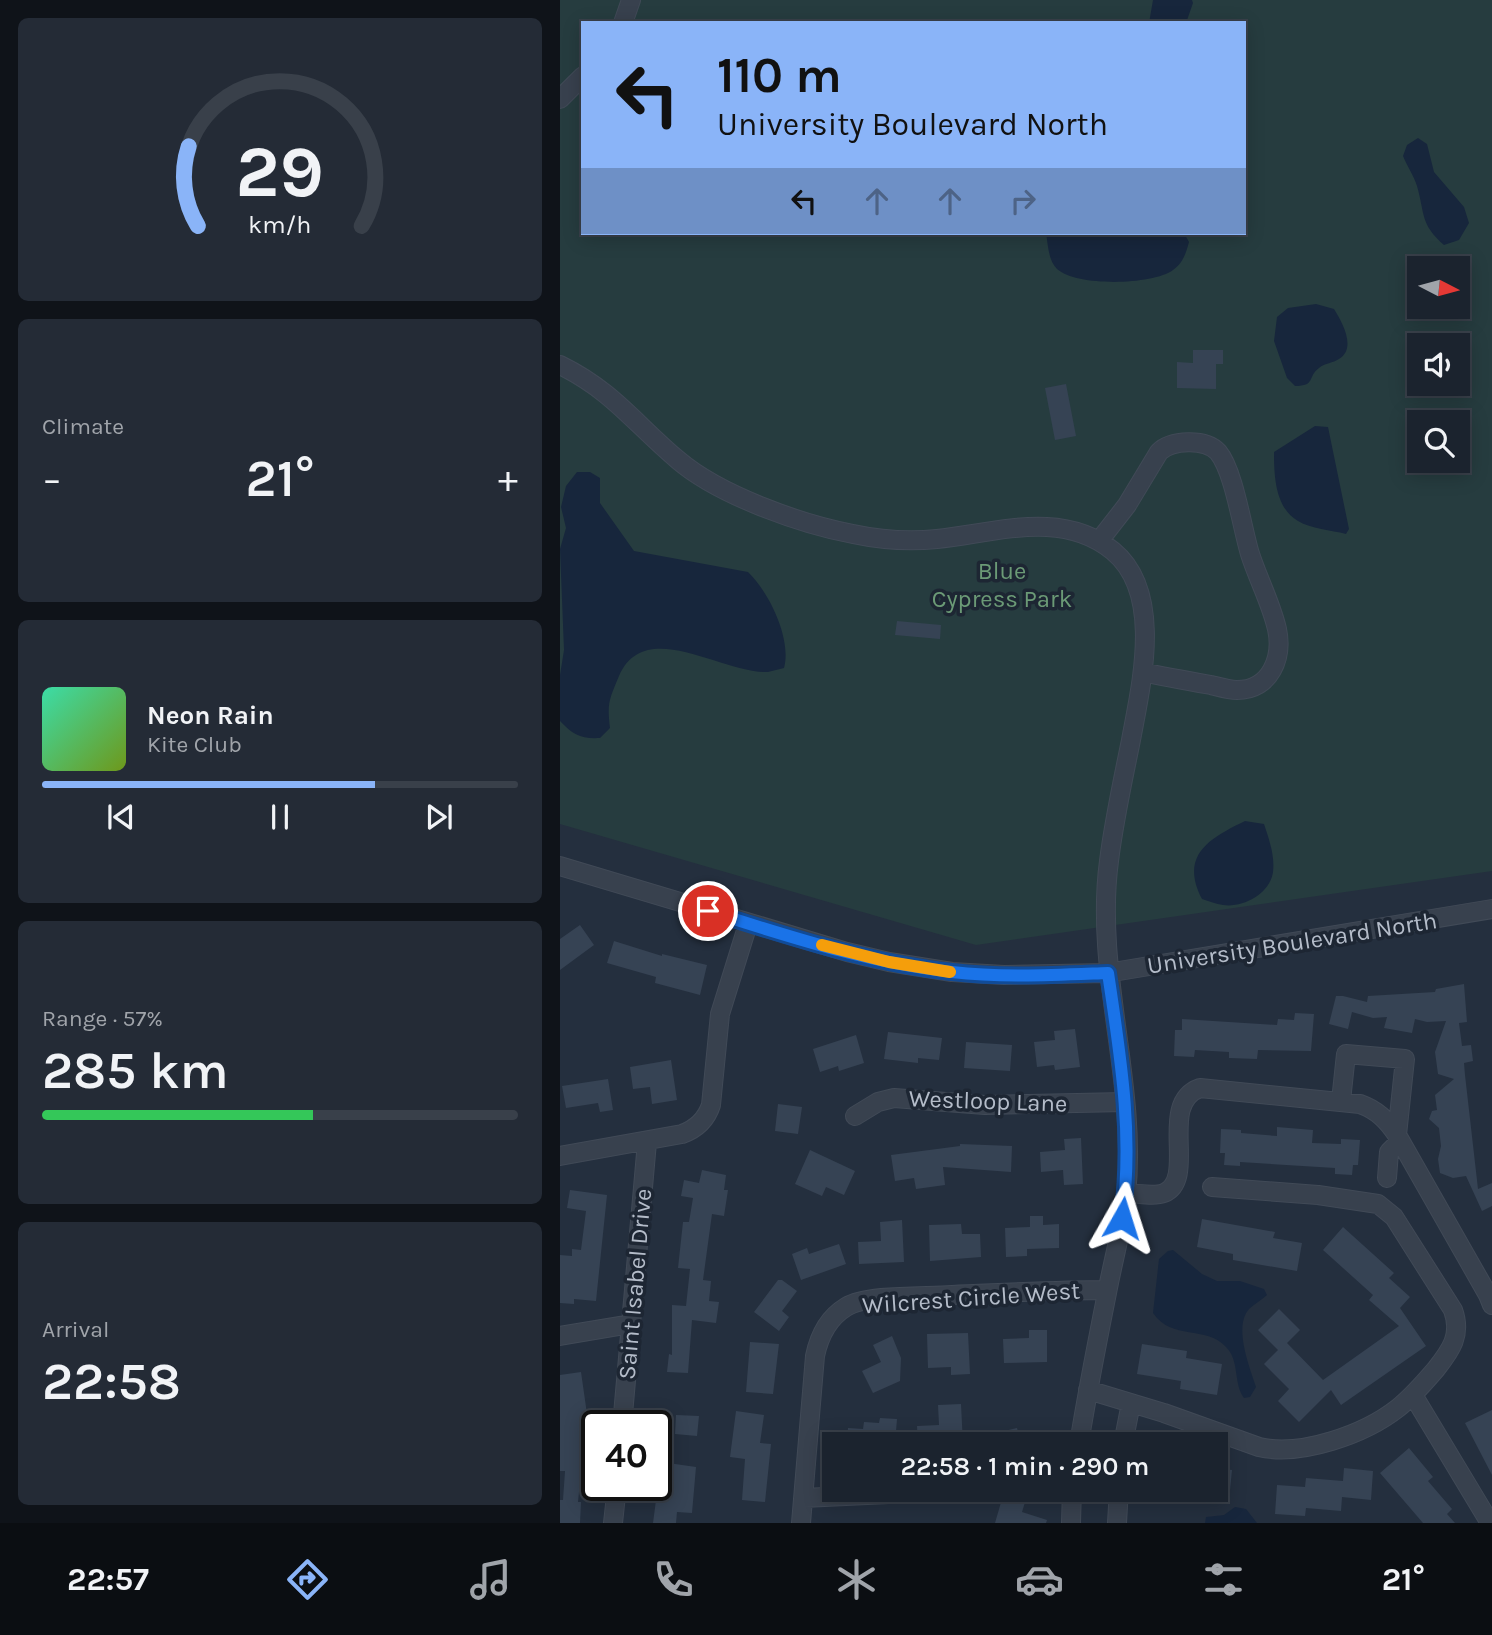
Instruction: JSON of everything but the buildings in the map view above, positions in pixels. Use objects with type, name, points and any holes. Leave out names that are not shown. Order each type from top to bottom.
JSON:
[{"type":"street","points":[[624,21],[631,0]]},
{"type":"street","points":[[560,99],[581,78]]},
{"type":"street","points":[[560,365],[585,377],[612,397],[677,460],[703,480],[724,491],[790,516],[851,534],[890,540],[941,539],[989,530],[1064,528],[1084,532],[1099,541],[1118,555],[1130,572],[1139,592],[1146,640],[1143,672],[1105,888],[1108,973],[1128,1145],[1126,1193],[1081,1432]]},
{"type":"street","points":[[1099,541],[1127,505],[1165,446],[1184,443],[1203,445],[1216,450],[1226,464],[1250,555],[1273,615],[1279,648],[1276,664],[1269,676],[1254,686],[1237,690],[1143,672]]},
{"type":"street","name":"University Boulevard North","points":[[560,866],[847,952],[952,972],[1004,975],[1108,973],[1492,909]]},
{"type":"street","points":[[560,1156],[690,1132],[708,1114],[720,1014],[748,923]]},
{"type":"street","points":[[1341,1101],[1346,1054],[1405,1059],[1399,1138],[1389,1152],[1387,1178]]},
{"type":"street","points":[[1126,1193],[1168,1192],[1178,1178],[1180,1111],[1185,1097],[1200,1088],[1341,1101],[1369,1107],[1386,1119],[1399,1138],[1492,1305]]},
{"type":"street","name":"Westloop Lane","points":[[855,1116],[878,1102],[894,1098],[985,1105],[1125,1102]]},
{"type":"street","name":"Saint Isabel Drive","points":[[623,1410],[647,1142]]},
{"type":"street","points":[[1088,1390],[1270,1449],[1306,1447],[1350,1434],[1395,1410],[1413,1395],[1447,1356],[1455,1342],[1457,1320],[1450,1302],[1386,1209],[1378,1204],[1318,1195],[1212,1187]]},
{"type":"street","name":"Wilcrest Circle West","points":[[803,1498],[815,1356],[818,1341],[837,1314],[855,1303],[885,1298],[1107,1290]]},
{"type":"street","points":[[560,1336],[631,1324]]},
{"type":"street","points":[[1413,1395],[1490,1523]]},
{"type":"street","points":[[1125,1432],[1131,1403]]},
{"type":"street","points":[[801,1523],[803,1498],[822,1497]]},
{"type":"street","points":[[613,1523],[615,1501]]},
{"type":"street","points":[[1070,1523],[1071,1502]]},
{"type":"street","points":[[1116,1523],[1118,1502]]},
{"type":"green space","name":"Blue Cypress Park","points":[[560,0],[1492,0],[1492,871],[976,945],[560,824]]},
{"type":"water","points":[[1153,0],[1192,0],[1187,21],[1149,21]]},
{"type":"water","points":[[1418,138],[1427,144],[1434,172],[1464,207],[1469,223],[1459,240],[1444,245],[1436,238],[1424,218],[1416,182],[1403,156],[1407,145]]},
{"type":"water","points":[[1046,235],[1185,235],[1189,242],[1185,254],[1173,270],[1149,279],[1133,281],[1097,281],[1067,275],[1057,269],[1050,257]]},
{"type":"water","points":[[1316,304],[1334,309],[1346,335],[1347,348],[1339,359],[1315,371],[1309,383],[1295,386],[1287,378],[1274,341],[1277,317],[1288,308]]},
{"type":"water","points":[[1315,426],[1328,427],[1349,529],[1346,534],[1315,528],[1298,521],[1285,508],[1277,490],[1274,452]]},
{"type":"water","points":[[577,472],[590,472],[600,478],[600,503],[634,551],[748,572],[764,591],[782,630],[786,656],[784,668],[768,672],[749,670],[686,652],[647,650],[631,659],[619,676],[610,702],[610,728],[600,738],[582,737],[565,726],[560,721],[560,675],[564,650],[560,549],[566,528],[561,507],[566,486]]},
{"type":"water","points":[[1245,821],[1264,824],[1273,860],[1271,880],[1261,893],[1247,902],[1223,905],[1202,899],[1194,871],[1196,859],[1220,834]]},
{"type":"water","points":[[1173,1250],[1202,1274],[1217,1281],[1240,1281],[1264,1289],[1267,1295],[1249,1309],[1242,1326],[1244,1348],[1256,1387],[1250,1397],[1244,1398],[1233,1359],[1218,1340],[1170,1327],[1153,1313],[1159,1259]]},
{"type":"water","points":[[1235,1507],[1246,1509],[1257,1523],[1205,1523],[1206,1517],[1224,1515]]},
{"type":"slow traffic","points":[[822,945],[889,962],[950,972]]},
{"type":"route","points":[[708,911],[847,952],[952,972],[1004,975],[1108,973],[1128,1145],[1122,1218]]}]
